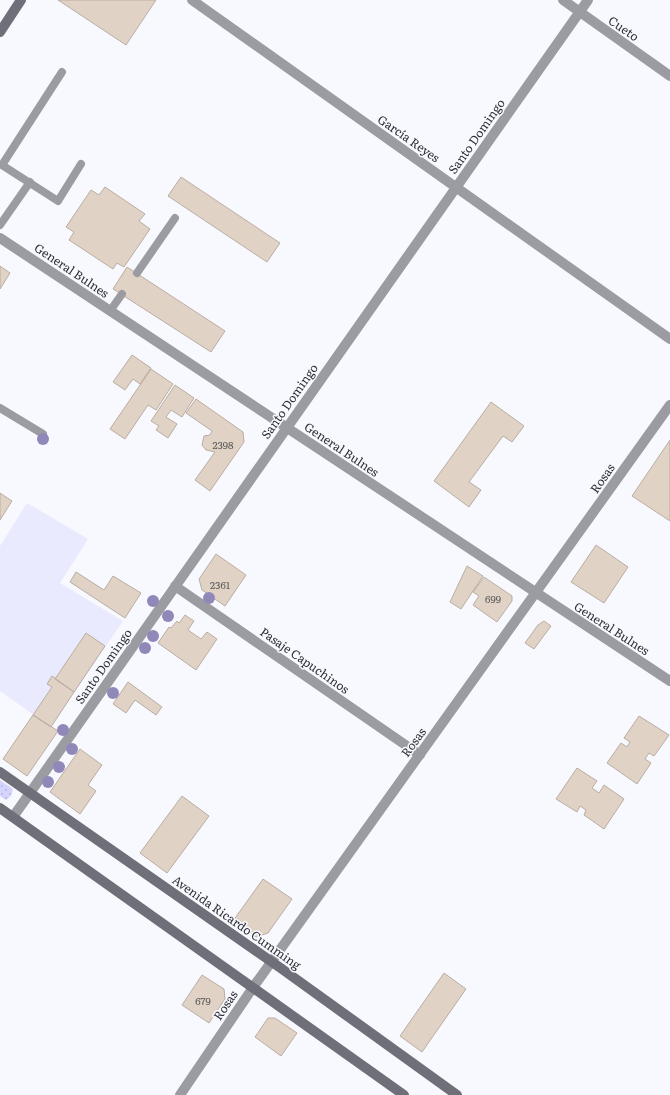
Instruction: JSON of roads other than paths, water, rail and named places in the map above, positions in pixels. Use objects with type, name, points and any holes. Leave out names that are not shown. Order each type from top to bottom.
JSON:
[{"type":"main road","points":[[0,32],[20,0]]},
{"type":"main road","name":"Avenida Ricardo Cumming","points":[[0,772],[272,962],[457,1095]]},
{"type":"main road","points":[[0,808],[254,986],[404,1095]]},
{"type":"street","name":"García Reyes","points":[[192,0],[670,339]]},
{"type":"street","name":"Cueto","points":[[563,0],[670,76]]},
{"type":"street","name":"Santo Domingo","points":[[13,817],[588,0]]},
{"type":"street","name":"General Bulnes","points":[[0,238],[536,594],[670,681]]},
{"type":"street","name":"Rosas","points":[[180,1095],[254,986],[670,405]]},
{"type":"street","name":"Pasaje Capuchinos","points":[[175,586],[420,755]]},
{"type":"lane","points":[[62,72],[2,164],[58,201],[81,164]]},
{"type":"lane","points":[[0,225],[30,182]]},
{"type":"lane","points":[[137,273],[175,218]]},
{"type":"lane","points":[[110,311],[122,294]]},
{"type":"lane","points":[[0,408],[43,434]]}]
